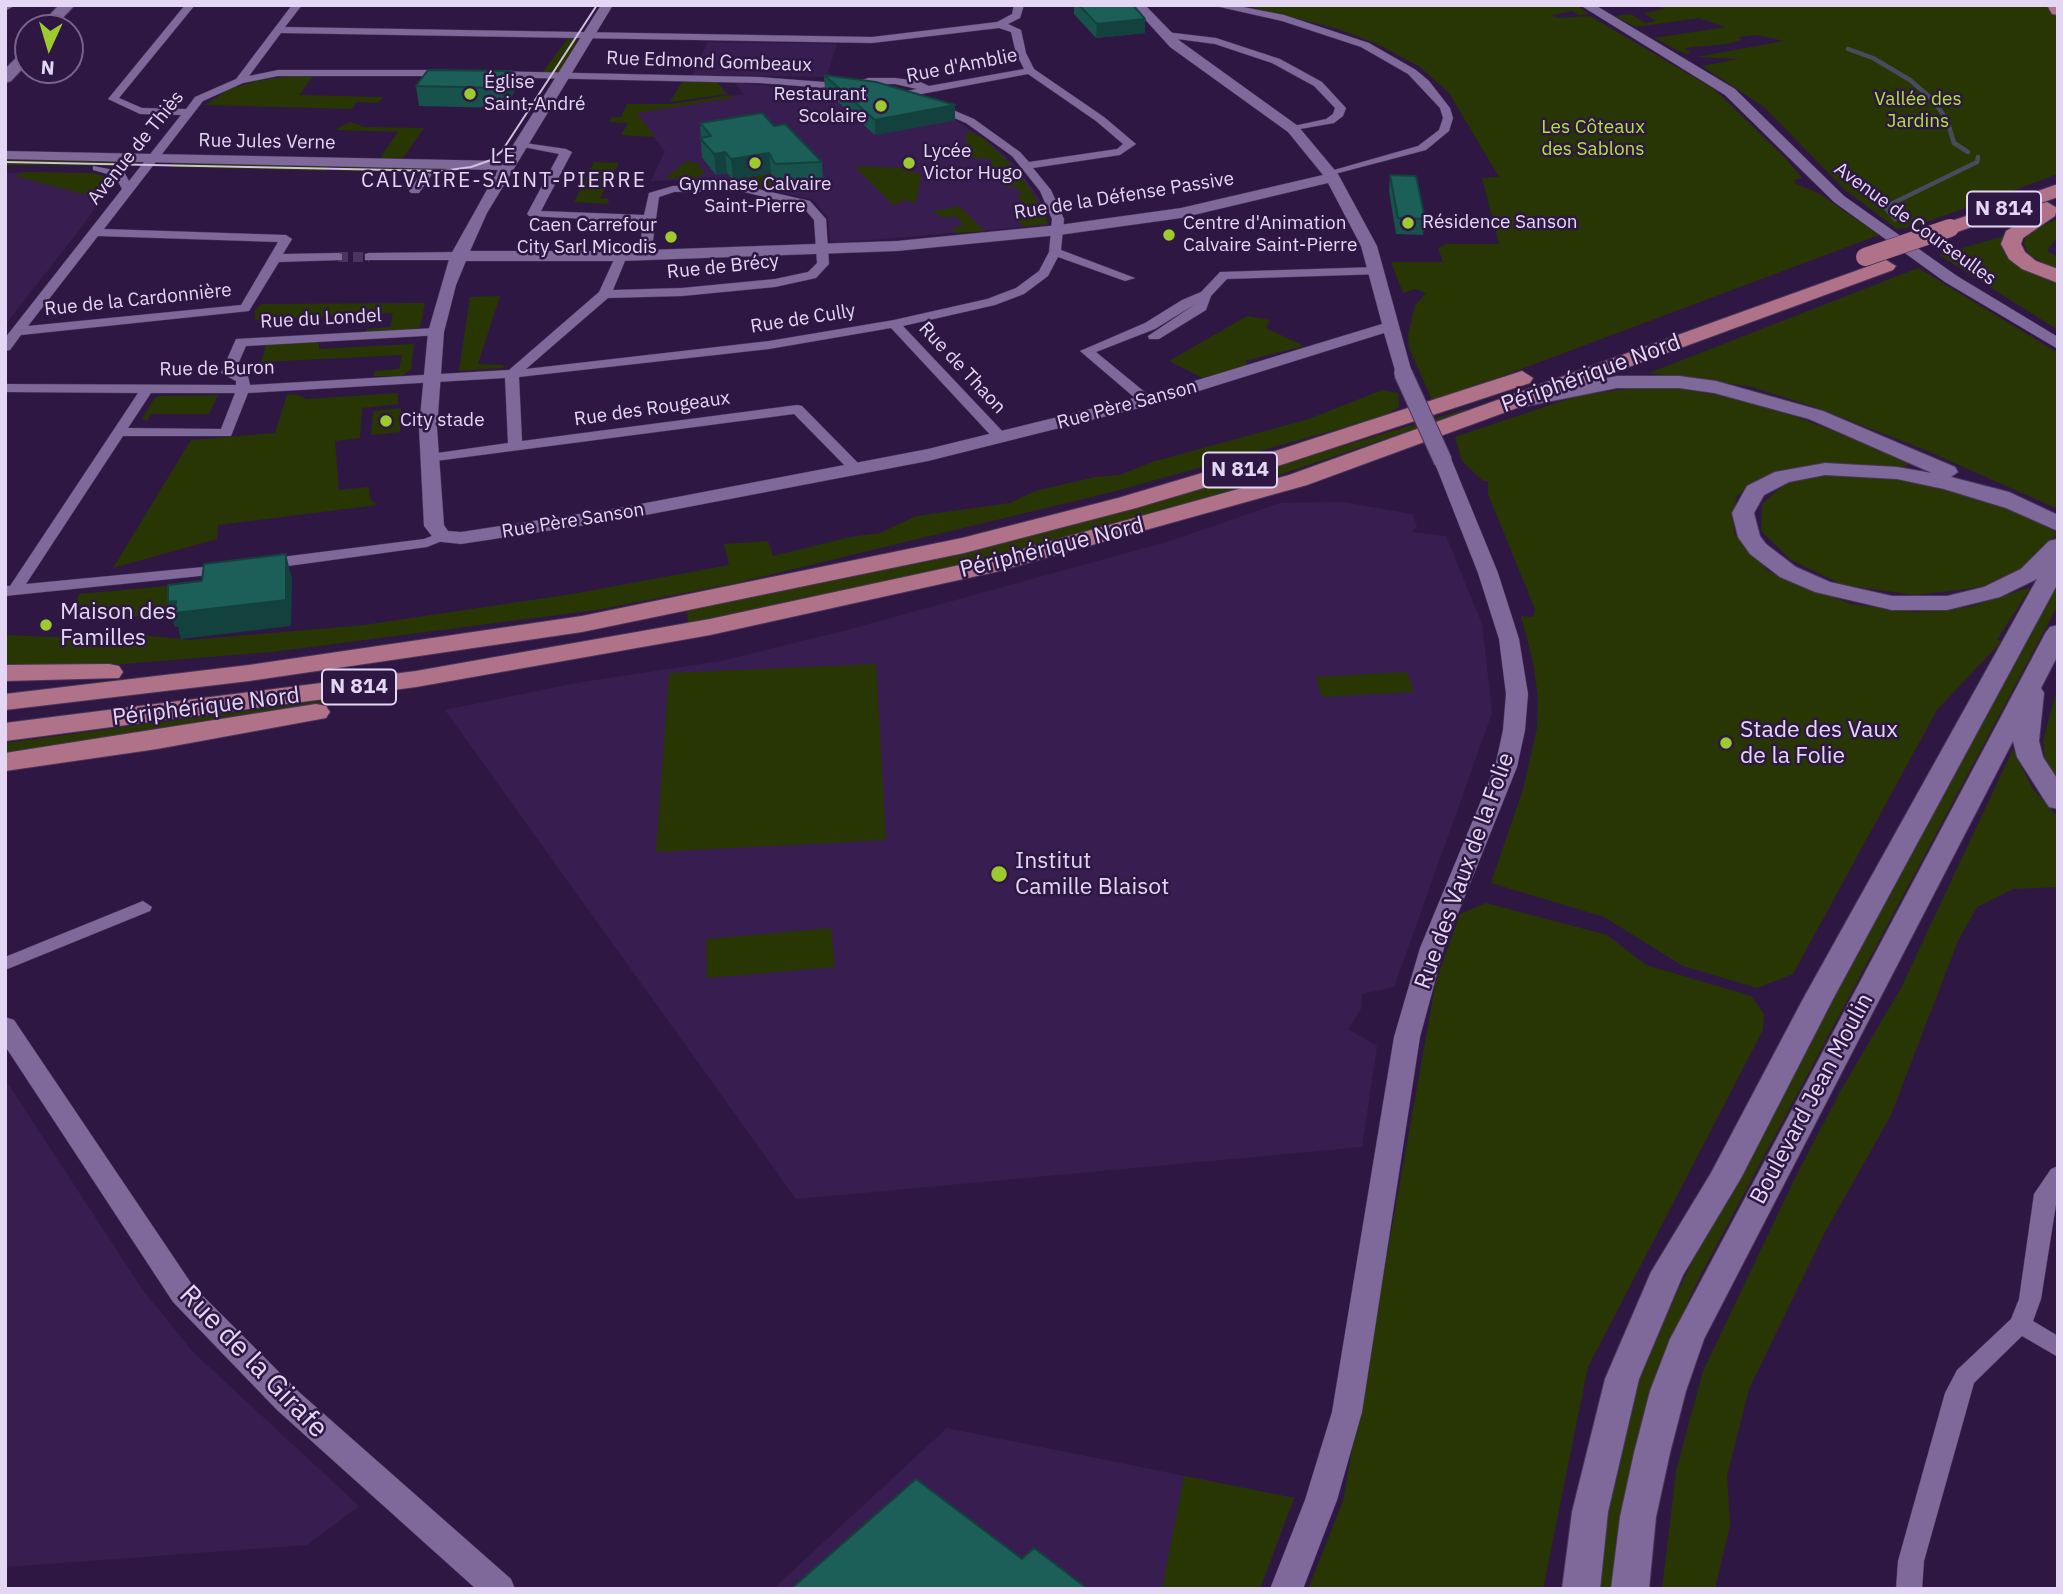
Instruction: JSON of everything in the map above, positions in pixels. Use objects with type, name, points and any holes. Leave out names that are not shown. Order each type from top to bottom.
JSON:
[{"type":"highway","name":"Périphérique Nord","points":[[5,702],[249,673],[582,624],[782,585],[964,545],[1128,503],[1398,420],[1866,257],[1959,232],[2054,201]]},
{"type":"highway","points":[[2054,201],[2045,216],[2017,230],[2011,244],[2016,255],[2029,265],[2058,277]]},
{"type":"highway","name":"Périphérique Nord","points":[[5,732],[416,679],[710,627],[986,566],[1149,524],[1298,480],[1886,267],[1959,232]]},
{"type":"highway","points":[[5,762],[284,718],[680,643],[710,627]]},
{"type":"highway","points":[[5,673],[72,674],[232,664],[465,642]]},
{"type":"main road","points":[[1512,403],[1618,382],[1679,383],[1716,387],[1816,415],[2049,520]]},
{"type":"main road","points":[[2017,504],[1948,483],[1897,473],[1825,470],[1783,477],[1755,491],[1743,513],[1749,537],[1758,549],[1788,572],[1823,587],[1892,603],[1947,603],[1992,592],[2029,574],[2058,545]]},
{"type":"main road","points":[[1581,1589],[1590,1512],[1622,1379],[1668,1272],[1725,1178],[1818,999],[2058,561]]},
{"type":"main road","name":"Boulevard Jean Moulin","points":[[1630,1589],[1638,1517],[1652,1452],[1668,1391],[1687,1339],[2058,632]]},
{"type":"main road","points":[[2034,676],[2026,741],[2034,764],[2058,801]]},
{"type":"street","points":[[5,7],[11,5]]},
{"type":"street","points":[[188,112],[140,111],[127,108],[113,99],[190,5]]},
{"type":"street","points":[[240,81],[297,5]]},
{"type":"street","points":[[10,591],[249,567],[427,543],[442,536],[434,526],[428,458],[430,380],[436,332],[458,256],[505,171],[607,5]]},
{"type":"street","points":[[278,30],[864,40],[999,25],[1017,16],[1018,5]]},
{"type":"street","points":[[1138,5],[1166,35],[1293,129],[1332,176],[1358,222],[1377,271],[1391,327]]},
{"type":"street","points":[[1216,5],[1284,18],[1365,45],[1412,72],[1445,107],[1448,118],[1444,131],[1422,148],[1332,176]]},
{"type":"street","name":"Avenue de Courseulles","points":[[1586,5],[1730,92],[1839,200],[1951,279],[2058,344]]},
{"type":"street","points":[[999,25],[1016,30],[1021,53],[1030,71],[1100,119],[1130,144],[1120,152],[1026,166]]},
{"type":"street","points":[[1166,35],[1216,41],[1262,55],[1308,78],[1340,106],[1340,114],[1330,121],[1293,129]]},
{"type":"street","name":"Avenue de Thiès","points":[[5,347],[199,99],[240,81],[308,71],[458,74]]},
{"type":"street","name":"Rue d'Amblie","points":[[900,96],[1030,71]]},
{"type":"street","points":[[482,74],[563,76]]},
{"type":"street","name":"Rue Edmond Gombeaux","points":[[563,76],[780,80],[853,87],[900,96],[960,115],[1002,143],[1026,166],[1054,207],[1059,230]]},
{"type":"street","name":"Rue Edmond Gombeaux","points":[[853,87],[868,81],[895,81],[914,83],[926,89]]},
{"type":"street","points":[[522,145],[565,152],[533,214],[648,219]]},
{"type":"street","name":"Rue Jules Verne","points":[[5,155],[426,174],[505,171]]},
{"type":"street","name":"Rue Jules Verne","points":[[5,168],[97,168],[147,163],[505,171]]},
{"type":"street","name":"Rue Jules Verne","points":[[97,168],[120,174],[127,188]]},
{"type":"street","points":[[415,191],[426,174]]},
{"type":"street","name":"Rue de la Défense Passive","points":[[458,256],[621,256],[823,248],[1059,230],[1206,208],[1332,176]]},
{"type":"street","points":[[645,255],[653,195],[661,191],[740,188],[806,203],[820,219],[823,248]]},
{"type":"street","name":"Rue de Cully","points":[[430,380],[712,353],[970,309],[1009,296],[1039,278],[1055,252],[1059,230]]},
{"type":"street","points":[[94,232],[286,239],[275,258]]},
{"type":"street","name":"Rue de Brécy","points":[[605,294],[712,290],[798,279],[820,271],[824,264],[823,248]]},
{"type":"street","points":[[1055,252],[1129,278]]},
{"type":"street","points":[[369,257],[458,256]]},
{"type":"street","points":[[515,447],[512,374],[605,294],[621,256]]},
{"type":"street","points":[[275,258],[338,257]]},
{"type":"street","name":"Rue de la Cardonnière","points":[[18,331],[245,308],[275,258]]},
{"type":"street","points":[[1147,401],[1096,358],[1174,326],[1202,307],[1205,295],[1224,275],[1377,271]]},
{"type":"street","points":[[241,342],[237,339],[245,308]]},
{"type":"street","name":"Rue de Thaon","points":[[894,324],[1001,438]]},
{"type":"street","name":"Rue des Vaux de la Folie","points":[[1286,1589],[1321,1500],[1347,1412],[1407,1037],[1432,948],[1507,767],[1517,694],[1509,639],[1488,573],[1443,461],[1403,373],[1391,327]]},
{"type":"street","name":"Rue Père Sanson","points":[[442,536],[461,538],[625,513],[857,470],[1001,438],[1147,401],[1270,365],[1366,332],[1391,327]]},
{"type":"street","name":"Rue du Londel","points":[[228,373],[241,342],[436,332]]},
{"type":"street","points":[[119,432],[226,433],[243,389],[243,379],[228,373],[209,379],[200,390]]},
{"type":"street","name":"Rue de Buron","points":[[5,388],[200,390],[430,380]]},
{"type":"street","points":[[10,591],[146,390]]},
{"type":"street","name":"Rue des Rougeaux","points":[[428,458],[797,409],[857,470]]},
{"type":"street","points":[[5,964],[144,907]]},
{"type":"street","name":"Rue de la Girafe","points":[[5,1027],[183,1294],[288,1401],[499,1589]]},
{"type":"street","points":[[1909,1589],[1911,1561],[1957,1393],[1965,1377],[2020,1324],[2030,1299],[2045,1194],[2058,1174]]},
{"type":"street","points":[[2020,1324],[2058,1348]]},
{"type":"shaded area","points":[[708,42],[837,44],[826,77],[692,75]]},
{"type":"shaded area","name":"Lycée Victor Hugo","points":[[735,83],[866,93],[914,104],[957,121],[995,147],[1019,170],[1039,198],[1048,225],[835,243],[830,241],[828,218],[812,199],[717,179],[651,181],[665,151],[633,112],[744,94]],"holes":[[[763,134],[775,146],[787,145],[819,179],[810,184],[780,185],[775,182],[784,177],[779,172],[733,180],[727,173],[716,174],[702,159],[713,157],[702,144]]]},
{"type":"shaded area","points":[[95,173],[113,180],[84,224],[5,325],[5,174]]},
{"type":"shaded area","name":"Institut Camille Blaisot","points":[[1343,502],[1412,514],[1417,526],[1412,532],[1446,536],[1482,624],[1492,713],[1394,987],[1362,994],[1361,1009],[1348,1029],[1377,1046],[1362,1147],[796,1199],[445,710],[576,683],[721,661],[847,630],[1170,541],[1280,503]]},
{"type":"shaded area","points":[[5,1079],[142,1289],[193,1352],[359,1506],[307,1545],[5,1567]]},
{"type":"shaded area","points":[[947,1428],[1294,1498],[1260,1589],[773,1589]]},
{"type":"green space","name":"Les Côteaux des Sablons","points":[[1243,5],[1576,5],[1589,14],[1579,15],[1572,11],[1552,15],[1558,18],[1590,16],[1714,89],[1787,160],[1802,178],[1794,180],[1796,184],[1820,194],[1879,235],[1433,402],[1409,348],[1408,335],[1415,305],[1426,293],[1415,289],[1403,293],[1391,262],[1443,262],[1438,248],[1446,244],[1499,244],[1482,178],[1499,177],[1449,93],[1420,67],[1377,44],[1338,29]]},
{"type":"green space","name":"Vallée des Jardins","points":[[1654,5],[2051,5],[2058,17],[2058,174],[1913,227],[1897,229],[1844,189],[1764,107],[1702,66],[1739,59],[1696,57],[1784,41],[1757,35],[1738,37],[1742,40],[1684,48],[1691,53],[1685,54],[1654,38],[1726,27],[1699,18],[1636,27],[1615,16],[1631,14],[1645,23],[1656,21],[1644,13],[1665,9]]},
{"type":"green space","points":[[568,38],[578,39],[561,71],[542,73]]},
{"type":"green space","points":[[315,74],[299,95],[383,97],[378,103],[357,102],[352,109],[205,105],[229,89],[256,81]]},
{"type":"green space","points":[[682,82],[717,82],[727,94],[670,102]]},
{"type":"green space","points":[[731,95],[732,98],[637,113],[655,137],[621,135],[628,123],[609,122],[612,117],[621,117],[627,104],[671,104]]},
{"type":"green space","points":[[350,122],[365,127],[424,128],[403,158],[380,158],[398,132],[335,130]]},
{"type":"green space","points":[[967,131],[982,137],[1019,172],[1046,215],[1047,224],[1023,227],[1013,210],[1028,207],[1017,196],[1023,194],[1014,186],[1007,187],[994,176],[1001,170],[988,167],[993,164],[990,159],[932,156],[932,151],[966,151],[970,143],[965,142]]},
{"type":"green space","points":[[5,157],[139,161],[134,166],[5,165]]},
{"type":"green space","points":[[176,160],[332,163],[326,171],[169,167]]},
{"type":"green space","points":[[687,161],[697,163],[705,173],[695,179],[665,178]]},
{"type":"green space","points":[[594,162],[619,163],[600,198],[609,199],[608,204],[574,202]]},
{"type":"green space","points":[[344,163],[477,168],[441,172],[337,171]]},
{"type":"green space","points":[[854,166],[903,168],[921,175],[916,203],[903,200],[894,206]]},
{"type":"green space","points":[[24,172],[95,173],[113,180],[102,199],[15,176]]},
{"type":"green space","points":[[779,172],[776,183],[783,185],[781,192],[731,181]]},
{"type":"green space","points":[[959,206],[985,231],[957,233],[952,228],[964,225],[955,216],[943,218],[933,211]]},
{"type":"green space","points":[[2058,219],[2058,236],[2047,251],[2058,257],[2058,271],[2029,255],[2024,244],[2026,235],[2034,229]]},
{"type":"green space","points":[[2004,236],[2003,243],[2058,280],[2058,330],[1939,255]]},
{"type":"green space","points":[[1918,268],[2058,353],[2058,509],[1925,450],[1815,407],[1748,386],[1649,373]]},
{"type":"green space","points":[[500,296],[478,364],[504,365],[503,368],[459,371],[470,297]]},
{"type":"green space","points":[[425,303],[420,327],[410,330],[366,333],[367,329],[390,327],[393,313],[255,320],[255,310],[262,304]]},
{"type":"green space","points":[[1247,316],[1270,320],[1266,328],[1304,346],[1245,361],[1247,365],[1203,378],[1169,361]]},
{"type":"green space","points":[[319,341],[319,349],[414,344],[411,369],[402,376],[373,376],[375,371],[399,369],[402,355],[261,362],[266,344]]},
{"type":"green space","name":"Stade des Vaux de la Folie","points":[[1636,388],[1683,389],[1765,404],[1910,462],[1903,469],[1810,466],[1758,479],[1736,497],[1734,533],[1768,571],[1851,604],[1916,612],[1969,607],[2031,587],[1997,640],[2002,641],[1937,710],[1793,974],[1757,988],[1683,966],[1604,917],[1491,883],[1523,789],[1537,728],[1538,697],[1533,662],[1521,616],[1533,617],[1535,609],[1488,494],[1488,481],[1483,481],[1462,461],[1455,437],[1580,395]]},
{"type":"green space","points":[[1382,390],[1398,393],[1399,407],[1382,417],[1116,491],[736,583],[596,610],[272,652],[110,665],[5,665],[5,635],[52,637],[131,634],[191,640],[364,625],[572,594],[729,565],[724,544],[768,541],[773,556],[850,537],[880,533],[916,516],[1010,503],[1035,491],[1095,477],[1120,475],[1152,462],[1309,419]]},
{"type":"green space","points":[[398,393],[398,404],[362,408],[360,438],[335,441],[339,490],[369,487],[370,499],[377,505],[218,525],[217,539],[113,568],[191,440],[275,433],[287,395],[296,394],[307,399]]},
{"type":"green space","points":[[218,395],[209,414],[151,414],[147,421],[142,419],[154,399],[159,396]]},
{"type":"green space","name":"City stade","points":[[401,408],[400,432],[371,435],[373,411]]},
{"type":"green space","points":[[1466,409],[1468,411],[1199,502],[975,563],[688,624],[687,609],[1243,476]]},
{"type":"green space","points":[[1820,473],[1880,475],[1949,487],[2007,507],[2058,533],[2022,569],[1982,587],[1915,595],[1843,585],[1791,560],[1761,531],[1762,504],[1786,483]]},
{"type":"green space","points":[[210,582],[175,614],[115,618],[81,616],[73,610],[79,594]]},
{"type":"green space","points":[[2058,584],[2058,605],[1697,1282],[1659,1365],[1633,1459],[1620,1526],[1616,1589],[1599,1589],[1600,1558],[1615,1465],[1637,1382],[1663,1321],[1714,1218]]},
{"type":"green space","points":[[876,664],[886,840],[656,852],[669,673]]},
{"type":"green space","points":[[1407,672],[1414,692],[1322,697],[1316,677]]},
{"type":"green space","points":[[2058,686],[2058,782],[2045,766],[2043,741]]},
{"type":"green space","points":[[342,698],[341,702],[5,756],[5,743]]},
{"type":"green space","points":[[2013,749],[2032,788],[2058,817],[2058,887],[2013,889],[1977,907],[1958,941],[1891,1115],[1824,1234],[1749,1389],[1727,1476],[1730,1525],[1715,1589],[1662,1589],[1676,1471],[1703,1371],[1797,1174],[1841,1090],[1901,988]]},
{"type":"green space","points":[[1486,903],[1607,935],[1646,965],[1751,996],[1764,1014],[1763,1030],[1588,1367],[1543,1589],[1308,1589],[1343,1501],[1436,981],[1460,914]]},
{"type":"green space","points":[[831,928],[835,967],[707,978],[706,939]]},
{"type":"green space","points":[[1184,1476],[1294,1498],[1260,1589],[1162,1589]]},
{"type":"building","points":[[1079,5],[1133,5],[1145,19],[1097,24]]},
{"type":"building","points":[[428,70],[512,71],[501,88],[416,86]]},
{"type":"building","points":[[824,75],[876,82],[955,105],[875,120]]},
{"type":"building","points":[[762,113],[774,126],[785,124],[822,162],[775,164],[769,153],[731,159],[725,152],[714,154],[700,138],[711,136],[700,123]]},
{"type":"building","points":[[1390,175],[1416,176],[1425,219],[1398,218]]},
{"type":"building","points":[[286,554],[286,600],[175,613],[176,601],[168,602],[168,585],[202,581],[204,564]]},
{"type":"building","points":[[916,1479],[1022,1559],[1034,1548],[1088,1589],[791,1589]]},
{"type":"waterway","points":[[1848,49],[1873,58],[1910,80],[1933,100],[1947,120],[1954,143],[1968,152]]},
{"type":"waterway","points":[[1895,219],[1885,207],[1977,162],[1978,157]]},
{"type":"tunnel","points":[[338,257],[369,257]]},
{"type":"tram line","points":[[5,162],[442,171],[471,167],[491,160],[502,151],[597,5]]},
{"type":"place","name":"Église Saint-André","points":[[470,94]]},
{"type":"place","name":"Restaurant Scolaire","points":[[881,106]]},
{"type":"place","name":"Gymnase Calvaire Saint-Pierre","points":[[755,163]]},
{"type":"place","name":"Lycée Victor Hugo","points":[[909,163]]},
{"type":"place","name":"Résidence Sanson","points":[[1408,223]]},
{"type":"place","name":"Centre d'Animation Calvaire Saint-Pierre","points":[[1169,235]]},
{"type":"place","name":"Caen Carrefour City Sarl Micodis","points":[[671,237]]},
{"type":"place","name":"City stade","points":[[386,421]]},
{"type":"place","name":"Maison des Familles","points":[[46,625]]},
{"type":"place","name":"Stade des Vaux de la Folie","points":[[1726,743]]},
{"type":"place","name":"Institut Camille Blaisot","points":[[999,874]]},
{"type":"district","name":"LE CALVAIRE-SAINT-PIERRE","points":[[504,169]]}]
